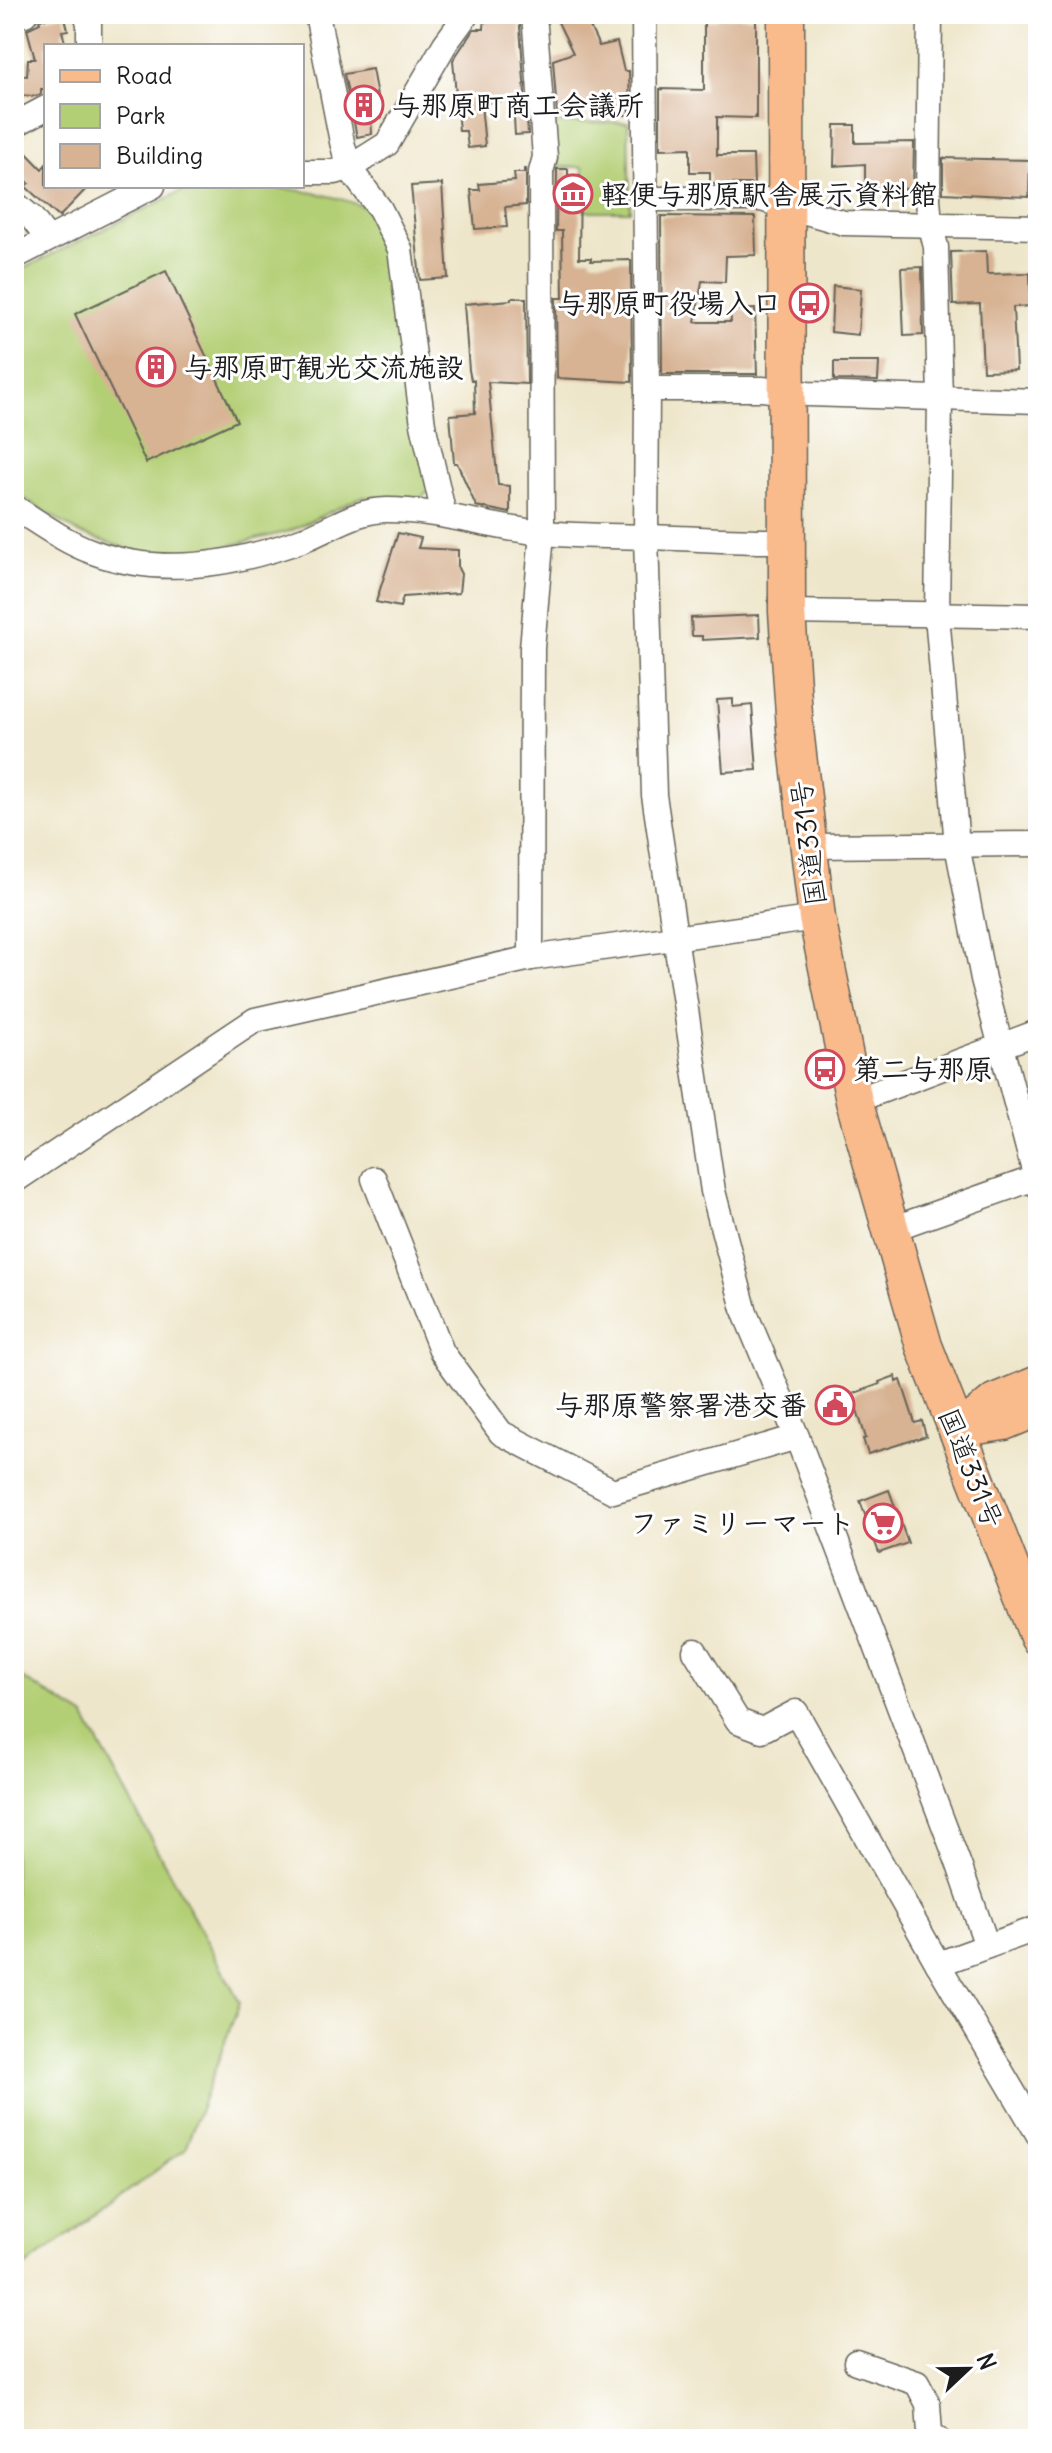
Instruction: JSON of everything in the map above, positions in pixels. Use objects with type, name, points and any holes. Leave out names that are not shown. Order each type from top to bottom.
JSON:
[{"type":"highway","name":"国道331号","points":[[786,14],[787,612],[795,729],[817,918],[854,1101],[924,1346],[1038,1637]]},
{"type":"main road","points":[[957,1431],[994,1400],[1038,1382]]},
{"type":"main road","points":[[957,1431],[1004,1424],[1038,1410]]},
{"type":"street","points":[[14,16],[25,14]]},
{"type":"street","points":[[86,14],[89,44]]},
{"type":"street","points":[[317,14],[349,168],[380,209],[400,249],[423,424],[444,515]]},
{"type":"street","points":[[304,172],[335,172],[349,168],[387,144],[445,44],[467,14]]},
{"type":"street","points":[[531,958],[532,648],[542,533],[541,188],[545,157],[534,14]]},
{"type":"street","points":[[644,14],[646,537],[654,795],[713,1191],[745,1313],[797,1437],[987,1946]]},
{"type":"street","points":[[889,1230],[1037,1180],[983,979],[957,845],[937,615],[940,399],[936,247],[928,199],[930,14]]},
{"type":"street","points":[[14,125],[44,109]]},
{"type":"street","points":[[14,257],[149,188]]},
{"type":"street","points":[[645,199],[761,199],[844,223],[1038,227]]},
{"type":"street","points":[[14,203],[31,217],[48,239]]},
{"type":"street","points":[[647,389],[762,389],[785,393],[1038,401]]},
{"type":"street","points":[[14,507],[49,530],[92,552],[135,564],[167,566],[197,565],[247,556],[309,537],[362,513],[385,510],[444,515],[542,533],[786,541]]},
{"type":"street","points":[[787,612],[1038,616]]},
{"type":"street","points":[[808,846],[1038,844]]},
{"type":"street","points":[[14,1181],[255,1020],[531,958],[817,918]]},
{"type":"street","points":[[854,1101],[1038,1032]]},
{"type":"street","points":[[374,1179],[442,1352],[501,1433],[613,1491],[797,1437]]},
{"type":"street","points":[[695,1651],[738,1721],[762,1730],[796,1712],[1038,2134]]},
{"type":"street","points":[[938,1964],[1038,1928]]},
{"type":"street","points":[[856,2362],[917,2383],[928,2404],[930,2433],[938,2439]]},
{"type":"green space","points":[[628,122],[630,211],[584,211],[583,167],[552,167],[551,123]]},
{"type":"green space","points":[[269,188],[311,192],[371,210],[391,253],[429,491],[421,498],[361,497],[290,531],[194,554],[135,551],[81,534],[14,492],[14,273],[186,189]]},
{"type":"green space","points":[[14,1673],[84,1716],[240,2002],[185,2149],[14,2275]]},
{"type":"building","points":[[64,14],[68,30],[62,31],[65,44],[44,44],[44,89],[41,89],[41,94],[15,95],[16,75],[27,76],[28,59],[35,59],[27,29],[40,23],[39,20]]},
{"type":"building","points":[[485,14],[519,14],[528,134],[515,135],[513,99],[481,104],[485,146],[468,148],[466,131],[459,131],[453,60],[474,29],[484,29]]},
{"type":"building","points":[[554,14],[584,14],[599,46],[617,42],[624,71],[629,71],[630,115],[605,115],[605,104],[557,114],[553,60],[573,53]]},
{"type":"building","points":[[718,17],[756,17],[756,118],[717,117],[717,155],[753,155],[754,184],[710,184],[710,172],[690,172],[690,148],[660,149],[660,89],[704,90],[704,22]]},
{"type":"building","name":"与那原町商工会議所","points":[[372,69],[381,118],[371,119],[372,134],[357,137],[344,74]]},
{"type":"building","points":[[835,125],[855,125],[855,143],[914,142],[913,192],[908,192],[908,189],[865,188],[865,164],[834,166]]},
{"type":"building","points":[[14,140],[42,169],[44,166],[44,188],[87,188],[59,217],[25,186],[29,183],[18,170],[14,174]]},
{"type":"building","points":[[943,158],[1030,160],[1029,197],[943,193]]},
{"type":"building","points":[[524,169],[526,205],[505,207],[507,227],[475,229],[471,190],[480,190],[479,184],[515,181],[514,173],[524,173]]},
{"type":"building","points":[[557,169],[568,169],[568,175],[580,175],[579,258],[591,258],[591,261],[631,260],[632,382],[557,378],[556,298],[563,298],[562,231],[556,231]]},
{"type":"building","points":[[442,184],[448,278],[420,280],[411,186]]},
{"type":"building","points":[[661,216],[755,217],[756,255],[726,256],[725,282],[702,281],[695,322],[731,322],[730,310],[755,309],[757,374],[662,374]]},
{"type":"building","points":[[986,251],[987,274],[1030,273],[1031,306],[1013,307],[1016,370],[983,371],[980,304],[953,305],[951,252]]},
{"type":"building","points":[[922,267],[923,335],[904,336],[901,268]]},
{"type":"building","name":"与那原町観光交流施設","points":[[166,271],[237,421],[146,463],[75,314]]},
{"type":"building","points":[[833,286],[861,289],[858,335],[831,332]]},
{"type":"building","points":[[526,298],[527,384],[488,382],[498,485],[510,486],[510,513],[476,506],[457,463],[454,463],[450,415],[475,413],[464,304]]},
{"type":"building","points":[[834,362],[879,362],[878,381],[834,380]]},
{"type":"building","points":[[398,533],[421,538],[418,548],[458,550],[461,574],[459,593],[403,597],[400,607],[376,602]]},
{"type":"building","points":[[759,615],[760,637],[702,640],[702,636],[692,636],[691,618]]},
{"type":"building","points":[[733,699],[733,707],[752,705],[757,770],[723,772],[717,700]]},
{"type":"building","points":[[895,1376],[896,1382],[901,1380],[915,1423],[922,1421],[926,1436],[868,1454],[852,1394]]},
{"type":"building","points":[[889,1490],[908,1543],[879,1553],[860,1501]]},
{"type":"place","name":"与那原町商工会議所","points":[[364,105]]},
{"type":"place","name":"軽便与那原駅舎展示資料館","points":[[573,194]]},
{"type":"place","name":"与那原町役場入口","points":[[809,303]]},
{"type":"place","name":"与那原町観光交流施設","points":[[156,367]]},
{"type":"place","name":"第二与那原","points":[[825,1069]]},
{"type":"place","name":"与那原警察署港交番","points":[[835,1405]]},
{"type":"place","name":"ファミリーマート","points":[[883,1523]]}]
